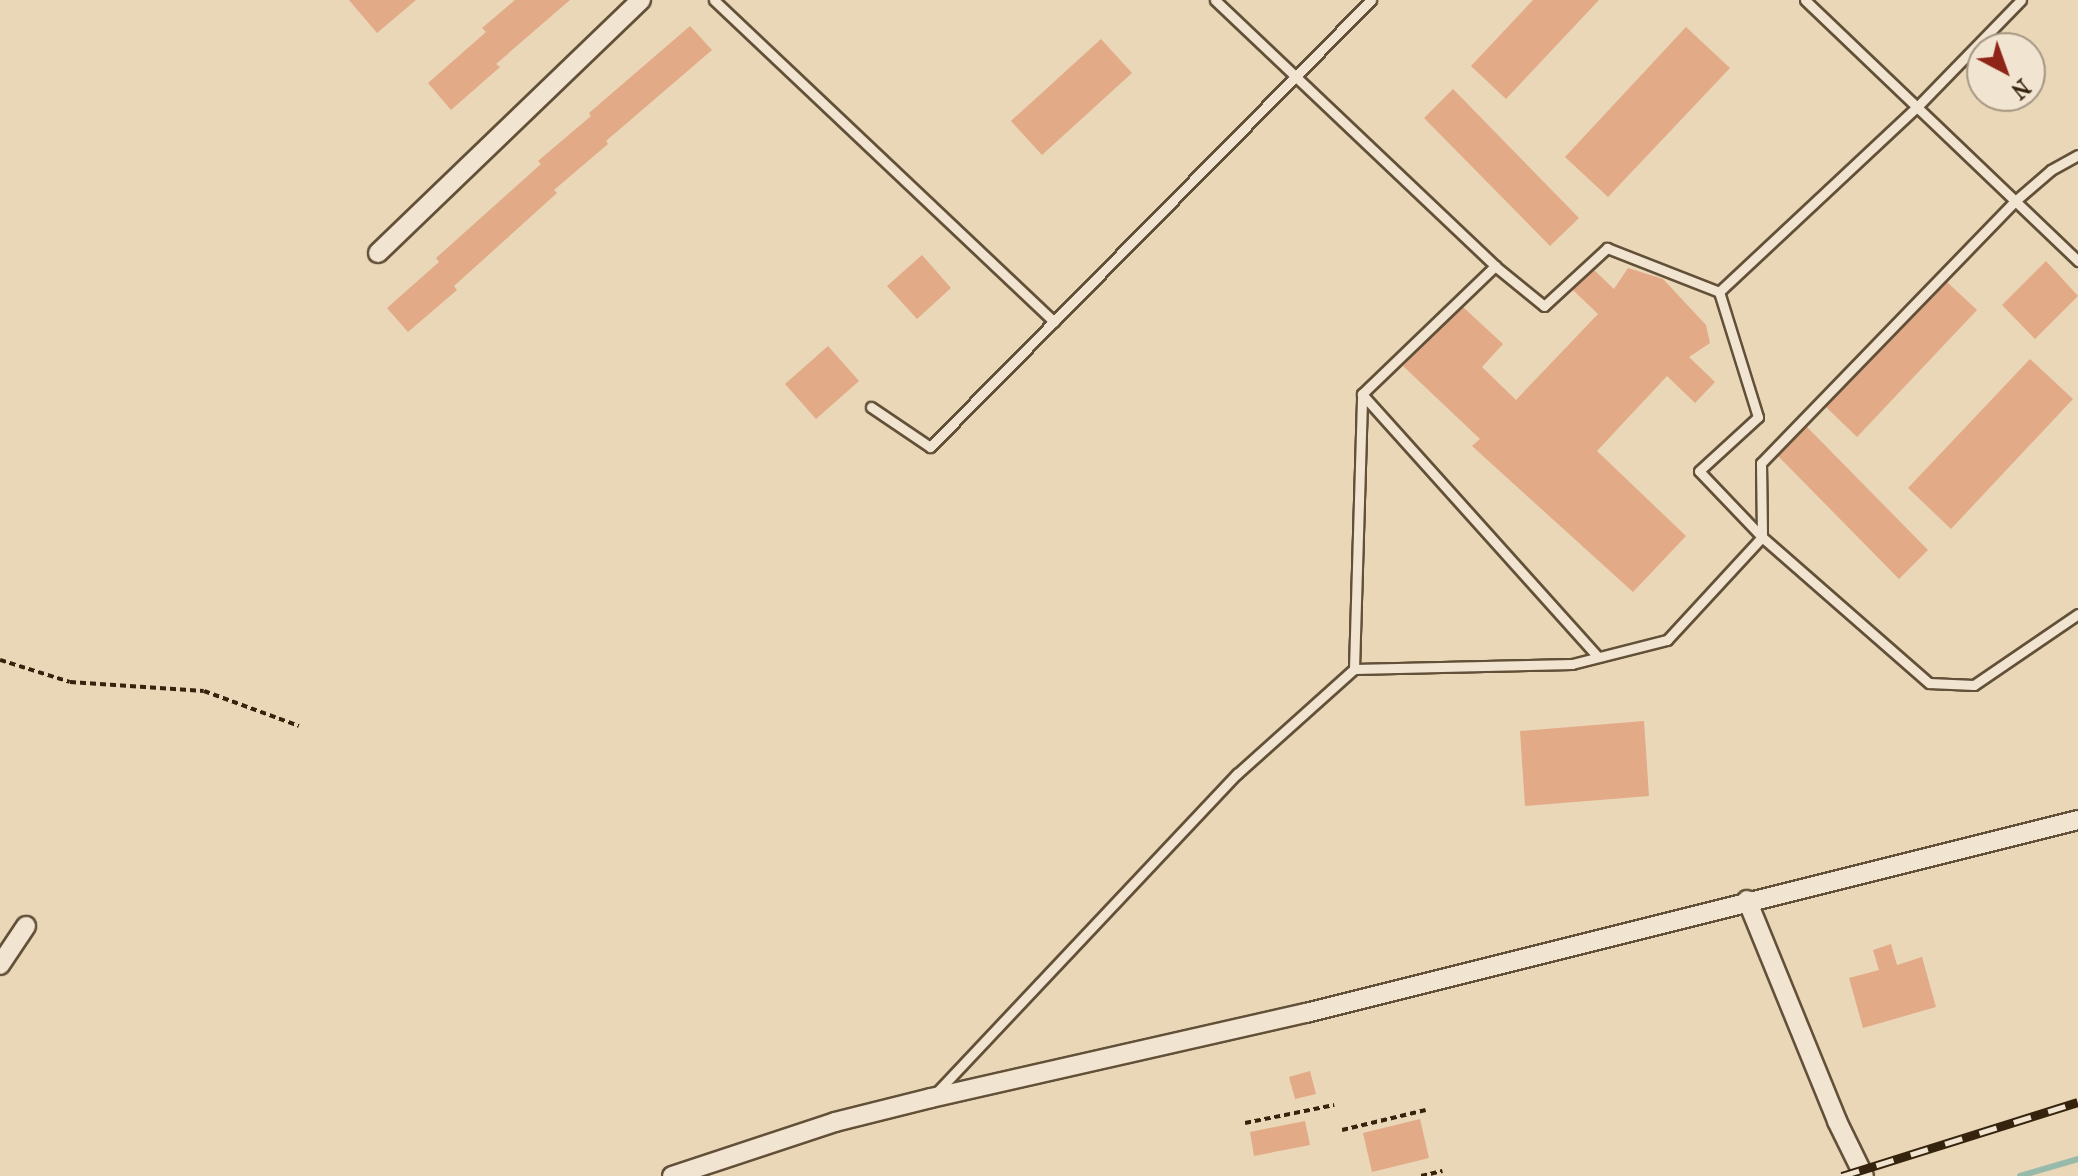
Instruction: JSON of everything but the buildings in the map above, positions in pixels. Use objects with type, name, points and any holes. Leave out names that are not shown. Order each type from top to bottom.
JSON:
[{"type":"street","points":[[378,253],[641,0]]},
{"type":"street","points":[[672,1176],[835,1122],[1306,1013],[1747,900],[2078,820]]},
{"type":"street","points":[[1747,900],[1841,1129],[1864,1176]]},
{"type":"street","points":[[0,965],[26,926]]},
{"type":"lane","points":[[714,0],[1054,321]]},
{"type":"lane","points":[[1215,0],[1495,266],[1544,306],[1607,248],[1719,292]]},
{"type":"lane","points":[[871,407],[930,447],[1371,0]]},
{"type":"lane","points":[[1805,0],[2078,261]]},
{"type":"lane","points":[[1719,292],[1917,107],[2021,0]]},
{"type":"lane","points":[[931,1098],[1237,774],[1354,669],[1572,664],[1667,640],[1762,537],[1761,463],[2015,201],[2051,170],[2078,155]]},
{"type":"lane","points":[[2063,246],[2078,246]]},
{"type":"lane","points":[[1354,669],[1362,394],[1495,266]]},
{"type":"lane","points":[[1719,292],[1758,417],[1699,471],[1762,537],[1929,683],[1974,685],[2078,614]]},
{"type":"lane","points":[[1362,394],[1598,657]]},
{"type":"path","points":[[0,660],[70,682],[204,691],[299,726]]},
{"type":"path","points":[[1245,1123],[1334,1105]]},
{"type":"path","points":[[1342,1130],[1426,1110]]},
{"type":"path","points":[[1421,1176],[1442,1171]]},
{"type":"waterway","points":[[2020,1176],[2078,1159]]},
{"type":"railway","points":[[1842,1176],[2078,1102]]}]
